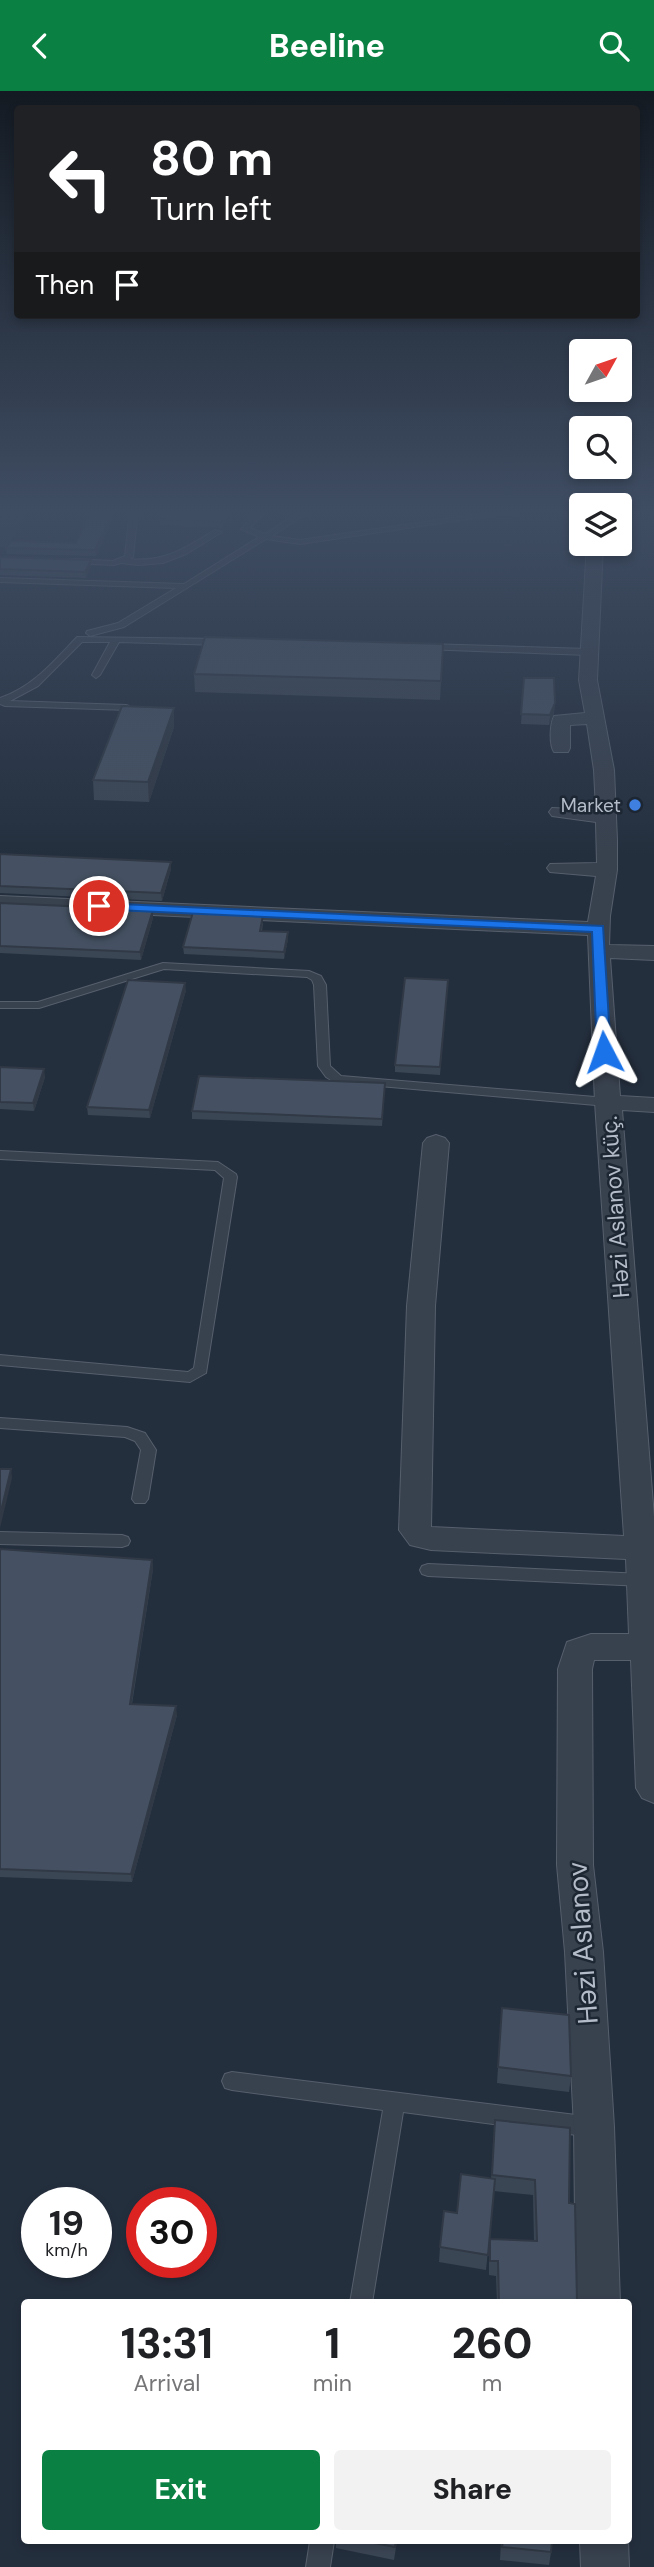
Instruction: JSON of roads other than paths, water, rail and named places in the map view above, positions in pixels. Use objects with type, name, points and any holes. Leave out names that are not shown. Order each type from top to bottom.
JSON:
[{"type":"street","name":"Həzi Aslanov küç.","points":[[590,625],[590,697],[604,771],[606,817],[607,870],[598,940],[607,1102],[643,1580],[654,1788]]},
{"type":"street","points":[[561,748],[561,720],[594,718]]},
{"type":"street","points":[[559,812],[606,817]]},
{"type":"street","points":[[557,868],[607,870]]},
{"type":"street","points":[[0,902],[598,940],[654,953]]},
{"type":"street","points":[[607,1102],[654,1105]]},
{"type":"street","points":[[436,1143],[421,1306],[415,1530],[421,1537],[431,1539],[640,1548]]},
{"type":"street","name":"Həzi Aslanov","points":[[598,2299],[594,2127],[584,1952],[575,1865],[575,1669],[579,1651],[591,1647],[646,1647]]},
{"type":"street","points":[[604,2544],[605,2567]]},
{"type":"lane","points":[[0,702],[21,694],[39,681],[80,639],[122,625]]},
{"type":"lane","points":[[80,639],[236,643]]},
{"type":"lane","points":[[96,675],[116,639]]},
{"type":"lane","points":[[412,647],[588,652]]},
{"type":"lane","points":[[0,702],[126,708]]},
{"type":"lane","points":[[0,1006],[39,1005],[163,966],[309,974],[317,978],[320,985],[324,1066],[338,1079],[607,1102]]},
{"type":"lane","points":[[0,1155],[218,1166],[231,1177],[201,1370],[190,1377],[0,1360]]},
{"type":"lane","points":[[0,1423],[127,1432],[140,1437],[149,1450],[140,1499]]},
{"type":"lane","points":[[0,1538],[122,1541]]},
{"type":"lane","points":[[428,1570],[643,1580]]},
{"type":"lane","points":[[232,2081],[594,2127]]},
{"type":"lane","points":[[362,2299],[394,2103]]},
{"type":"lane","points":[[318,2567],[322,2544]]},
{"type":"place","name":"Market","points":[[635,805]]}]
